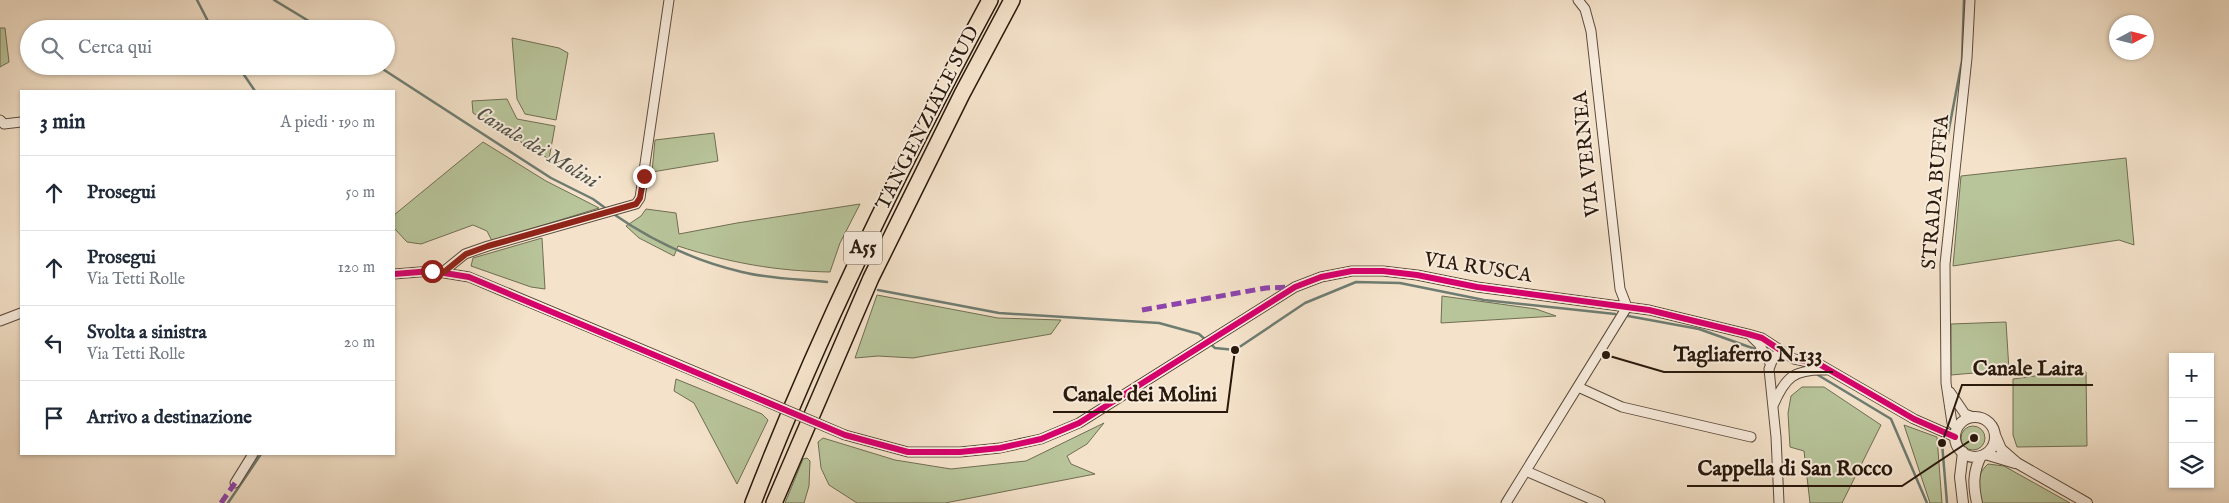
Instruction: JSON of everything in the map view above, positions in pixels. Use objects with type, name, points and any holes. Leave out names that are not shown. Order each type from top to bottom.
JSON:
[{"type":"highway","name":"TANGENZIALE SUD","points":[[753,503],[793,403],[852,271],[886,200],[990,0]]},
{"type":"highway","name":"TANGENZIALE SUD","points":[[774,503],[871,278],[958,102],[1012,0]]},
{"type":"street","points":[[444,272],[466,254],[488,246],[636,204],[640,198],[668,0]]},
{"type":"street","name":"VIA VERNEA","points":[[1578,0],[1585,10],[1591,31],[1620,288],[1627,307]]},
{"type":"street","name":"STRADA BUFFA","points":[[1956,432],[1952,423],[1947,387],[1945,264],[1967,58],[1970,0]]},
{"type":"street","points":[[0,120],[4,124],[20,122]]},
{"type":"street","name":"VIA RUSCA","points":[[395,274],[419,271],[444,272],[469,277],[845,435],[908,452],[960,452],[992,449],[1041,439],[1079,423],[1295,287],[1321,277],[1352,271],[1383,271],[1417,275],[1477,287],[1674,315],[1762,338],[1783,353]]},
{"type":"street","points":[[1506,503],[1627,307]]},
{"type":"street","points":[[0,321],[20,314]]},
{"type":"street","points":[[1748,334],[1759,344],[1777,379],[1813,370],[1827,370]]},
{"type":"street","points":[[1778,503],[1776,438],[1770,366],[1774,356],[1783,353],[1794,359],[1819,364],[1914,419],[1956,432]]},
{"type":"street","points":[[1772,408],[1781,386],[1791,376],[1796,367],[1794,359]]},
{"type":"street","points":[[1578,387],[1622,407],[1751,438]]},
{"type":"street","points":[[1947,387],[1965,414],[1985,419],[1993,429],[2001,449],[2017,463],[2087,503]]},
{"type":"street","points":[[1973,417],[1961,422],[1956,432],[1956,443],[1962,452],[1975,457],[1983,455],[2017,463]]},
{"type":"street","points":[[1977,503],[1973,486],[1976,466],[1992,446],[1995,435]]},
{"type":"street","points":[[1962,452],[1960,477],[1963,503]]},
{"type":"street","points":[[235,483],[252,455]]},
{"type":"street","points":[[1526,471],[1600,503]]},
{"type":"green space","points":[[0,28],[5,28],[9,62],[0,67]]},
{"type":"green space","points":[[512,38],[559,48],[568,53],[556,120],[525,114],[517,99]]},
{"type":"green space","points":[[507,99],[517,119],[555,126],[549,159],[473,113],[472,101]]},
{"type":"green space","points":[[714,133],[718,161],[652,172],[655,140]]},
{"type":"green space","points":[[483,142],[546,181],[599,208],[492,241],[487,231],[473,225],[421,244],[407,242],[395,229],[395,214]]},
{"type":"green space","points":[[2126,158],[2134,245],[2119,240],[1953,266],[1961,176]]},
{"type":"green space","points":[[860,204],[840,243],[830,272],[791,270],[753,265],[678,246],[674,256],[639,238],[626,226],[641,216],[646,209],[676,213],[679,234]]},
{"type":"green space","points":[[542,238],[545,289],[531,287],[471,266],[473,258]]},
{"type":"green space","points":[[877,295],[998,318],[1061,320],[1051,334],[913,358],[878,356],[855,358]]},
{"type":"green space","points":[[1442,296],[1536,309],[1556,316],[1441,323]]},
{"type":"green space","points":[[2006,322],[2009,370],[1951,375],[1951,324]]},
{"type":"green space","points":[[2064,372],[2086,372],[2087,446],[2017,447],[2013,435],[2013,379]]},
{"type":"green space","points":[[676,379],[762,414],[768,420],[737,484],[694,403],[674,391]]},
{"type":"green space","points":[[1802,387],[1824,387],[1881,425],[1842,503],[1810,503],[1804,451],[1790,447],[1788,413],[1791,396]]},
{"type":"green space","points":[[1104,423],[1087,444],[1067,456],[1071,464],[1095,474],[945,503],[857,503],[829,485],[821,468],[818,442],[823,438],[895,460],[951,469],[1026,461]]},
{"type":"green space","points":[[1904,425],[1937,437],[1942,503],[1930,503]]},
{"type":"green space","points":[[1973,426],[1978,427],[1984,433],[1984,443],[1978,449],[1973,450],[1968,449],[1962,443],[1961,438],[1962,433],[1968,427]]},
{"type":"green space","points":[[807,458],[810,461],[809,486],[804,503],[785,503],[803,459]]},
{"type":"green space","points":[[1988,464],[2004,466],[2070,503],[1980,503],[1978,492],[1979,477]]},
{"type":"waterway","points":[[197,0],[207,20]]},
{"type":"waterway","name":"Canale dei Molini","points":[[274,0],[307,20]]},
{"type":"waterway","points":[[1948,134],[1962,61],[1964,0]]},
{"type":"waterway","points":[[244,75],[254,90]]},
{"type":"waterway","name":"Canale dei Molini","points":[[392,75],[551,178],[593,199],[608,210]]},
{"type":"waterway","name":"Canale dei Molini","points":[[612,213],[658,241],[707,262],[763,276],[827,282]]},
{"type":"waterway","name":"Canale dei Molini","points":[[878,290],[999,313],[1159,323],[1199,334],[1215,348],[1235,350],[1305,303],[1356,282],[1400,283],[1484,300],[1615,314]]},
{"type":"waterway","name":"Canale dei Molini","points":[[1628,316],[1699,329],[1755,349]]},
{"type":"waterway","name":"Canale dei Molini","points":[[1818,375],[1891,419],[1927,503]]},
{"type":"waterway","points":[[1942,443],[1947,503]]},
{"type":"waterway","points":[[228,503],[260,455]]},
{"type":"marked path","points":[[1142,310],[1266,288],[1292,287]]},
{"type":"marked path","points":[[221,503],[235,483]]},
{"type":"cycle path","points":[[395,274],[432,271],[469,277],[845,435],[908,452],[960,452],[1000,448],[1041,439],[1079,423],[1295,287],[1321,277],[1352,271],[1383,271],[1417,275],[1477,287],[1649,310],[1748,334],[1762,338],[1794,359],[1819,364],[1914,419],[1955,437]]},
{"type":"place","name":"Canale dei Molini","points":[[1235,350]]},
{"type":"place","name":"Tagliaferro N.133","points":[[1606,355]]},
{"type":"place","name":"Cappella di San Rocco","points":[[1974,438]]},
{"type":"place","name":"Canale Laira","points":[[1942,443]]},
{"type":"route","points":[[432,271],[444,272],[466,254],[488,246],[636,204],[640,198],[644,176]]}]
